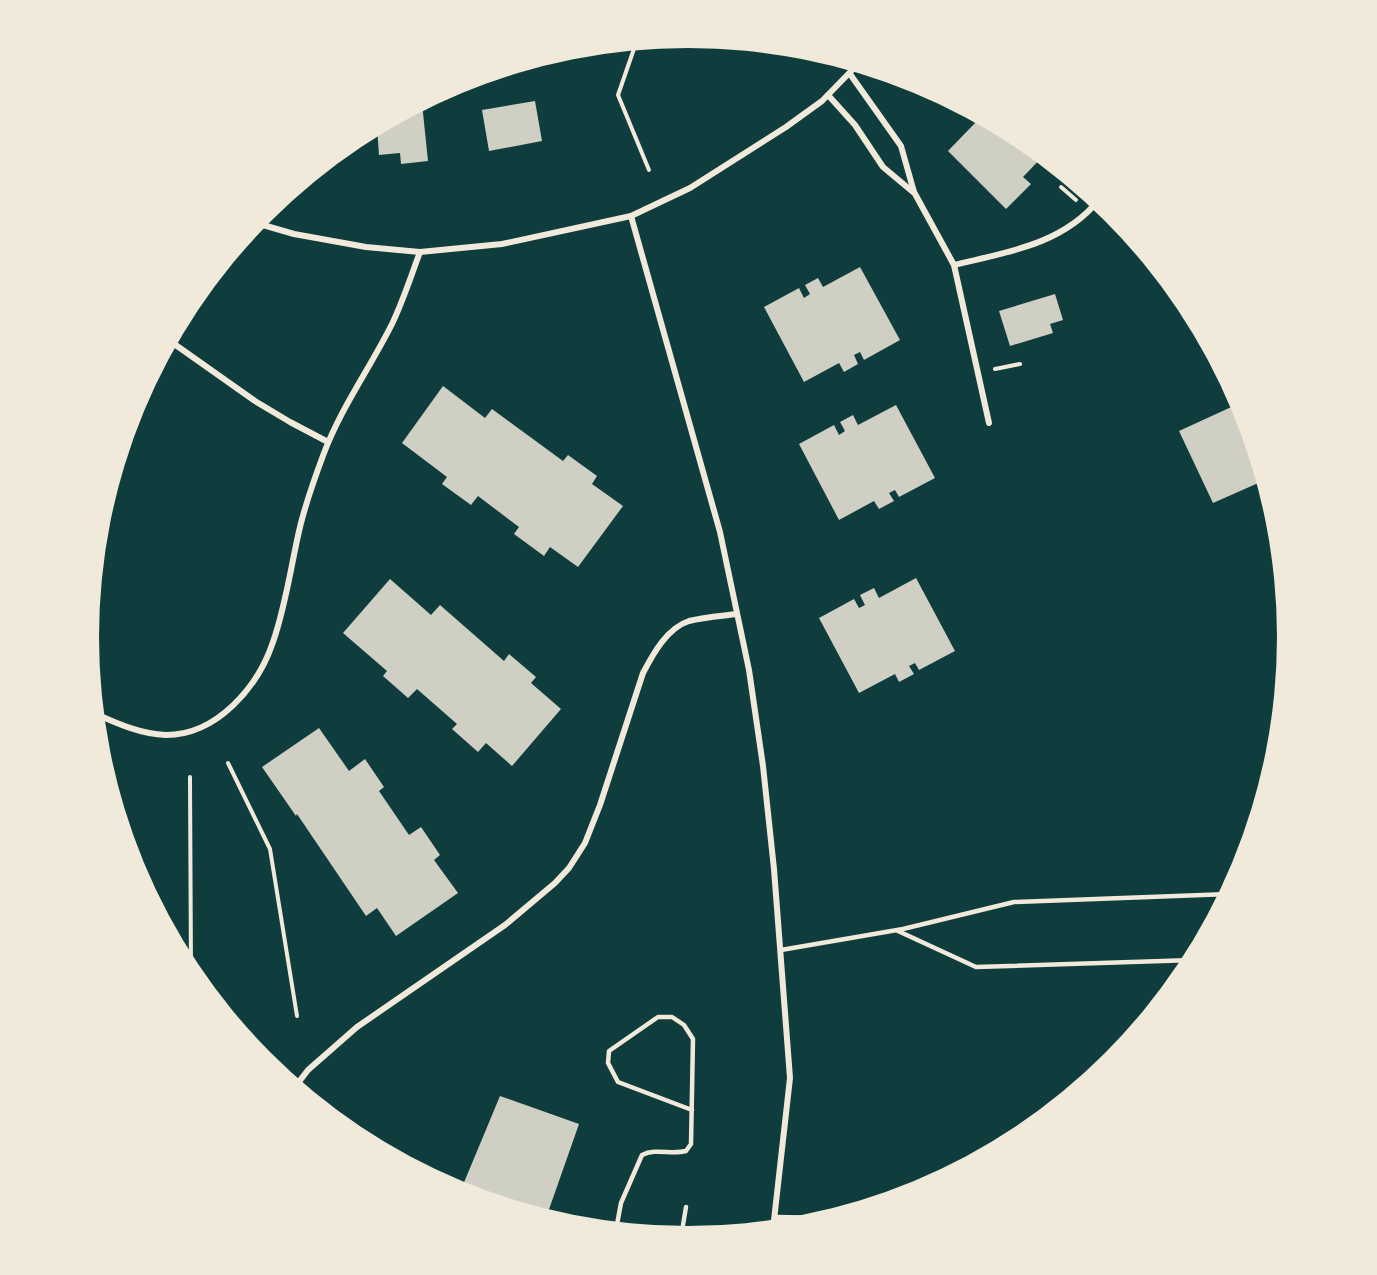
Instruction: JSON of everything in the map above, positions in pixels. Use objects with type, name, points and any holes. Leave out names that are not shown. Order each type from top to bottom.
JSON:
[{"type":"street","points":[[267,226],[294,234],[366,247],[420,252],[502,244],[632,216],[690,188],[738,159],[828,95],[852,71]]},
{"type":"street","points":[[850,74],[902,146],[914,192],[954,265],[989,423]]},
{"type":"street","points":[[828,95],[855,125],[883,167],[914,192]]},
{"type":"street","points":[[954,265],[1053,237],[1071,226],[1091,207]]},
{"type":"street","points":[[632,216],[720,532],[749,670],[763,766],[781,950],[790,1078],[775,1220]]},
{"type":"street","points":[[105,717],[142,732],[175,734],[191,731],[212,722],[229,709],[246,692],[259,674],[273,644],[308,500],[328,442],[359,381],[391,326],[420,252]]},
{"type":"street","points":[[177,345],[255,401],[328,442]]},
{"type":"street","points":[[300,1081],[308,1070],[357,1027],[505,925],[555,883],[569,868],[585,843],[644,673],[653,654],[676,627],[689,621],[737,614]]},
{"type":"lane","points":[[781,950],[897,930],[1014,902],[1219,894]]},
{"type":"lane","points":[[897,930],[976,967],[1182,960]]},
{"type":"lane","points":[[617,1223],[621,1203],[642,1155],[649,1151],[679,1153],[686,1151],[691,1144],[692,1110],[693,1039],[684,1025],[672,1017],[658,1017],[609,1051],[608,1063],[618,1082],[692,1110]]},
{"type":"lane","points":[[683,1227],[686,1208]]},
{"type":"lane","points":[[776,1217],[795,1217]]},
{"type":"path","points":[[633,51],[618,95],[649,170]]},
{"type":"path","points":[[978,372],[1020,364]]},
{"type":"path","points":[[228,763],[270,849],[297,1016]]},
{"type":"path","points":[[190,777],[190,952]]},
{"type":"building","points":[[535,101],[542,141],[489,151],[482,110]]},
{"type":"building","points":[[423,112],[428,161],[401,164],[400,153],[379,155],[378,137]]},
{"type":"building","points":[[975,123],[1037,162],[1023,177],[1031,184],[1006,209],[948,151]]},
{"type":"building","points":[[860,267],[900,340],[864,360],[860,352],[854,355],[858,364],[844,372],[839,363],[804,382],[764,307],[799,288],[804,298],[810,294],[805,285],[818,278],[823,287]]},
{"type":"building","points":[[1055,294],[1063,320],[1050,324],[1053,333],[1010,346],[999,311]]},
{"type":"building","points":[[443,386],[485,418],[492,409],[563,461],[568,455],[597,476],[592,484],[623,506],[578,567],[550,547],[544,556],[514,534],[519,527],[478,496],[471,505],[442,484],[447,477],[402,443]]},
{"type":"building","points":[[896,405],[935,478],[899,497],[895,490],[889,493],[894,501],[879,509],[874,501],[839,520],[799,444],[834,425],[839,435],[845,431],[840,422],[853,415],[858,425]]},
{"type":"building","points":[[1231,407],[1257,483],[1213,503],[1179,431]]},
{"type":"building","points":[[916,578],[955,651],[919,670],[915,663],[909,666],[914,674],[899,682],[895,674],[859,693],[819,618],[854,599],[859,608],[865,605],[860,595],[874,588],[879,598]]},
{"type":"building","points":[[390,579],[431,615],[440,605],[504,661],[509,654],[536,677],[531,683],[561,709],[512,766],[486,743],[478,752],[452,729],[457,724],[417,689],[408,698],[383,676],[387,671],[343,633]]},
{"type":"building","points":[[319,728],[349,771],[365,759],[384,787],[379,791],[409,835],[421,827],[440,855],[434,860],[458,893],[396,936],[377,908],[366,916],[262,767]]},
{"type":"building","points":[[500,1096],[579,1124],[549,1210],[499,1196],[464,1182]]}]
